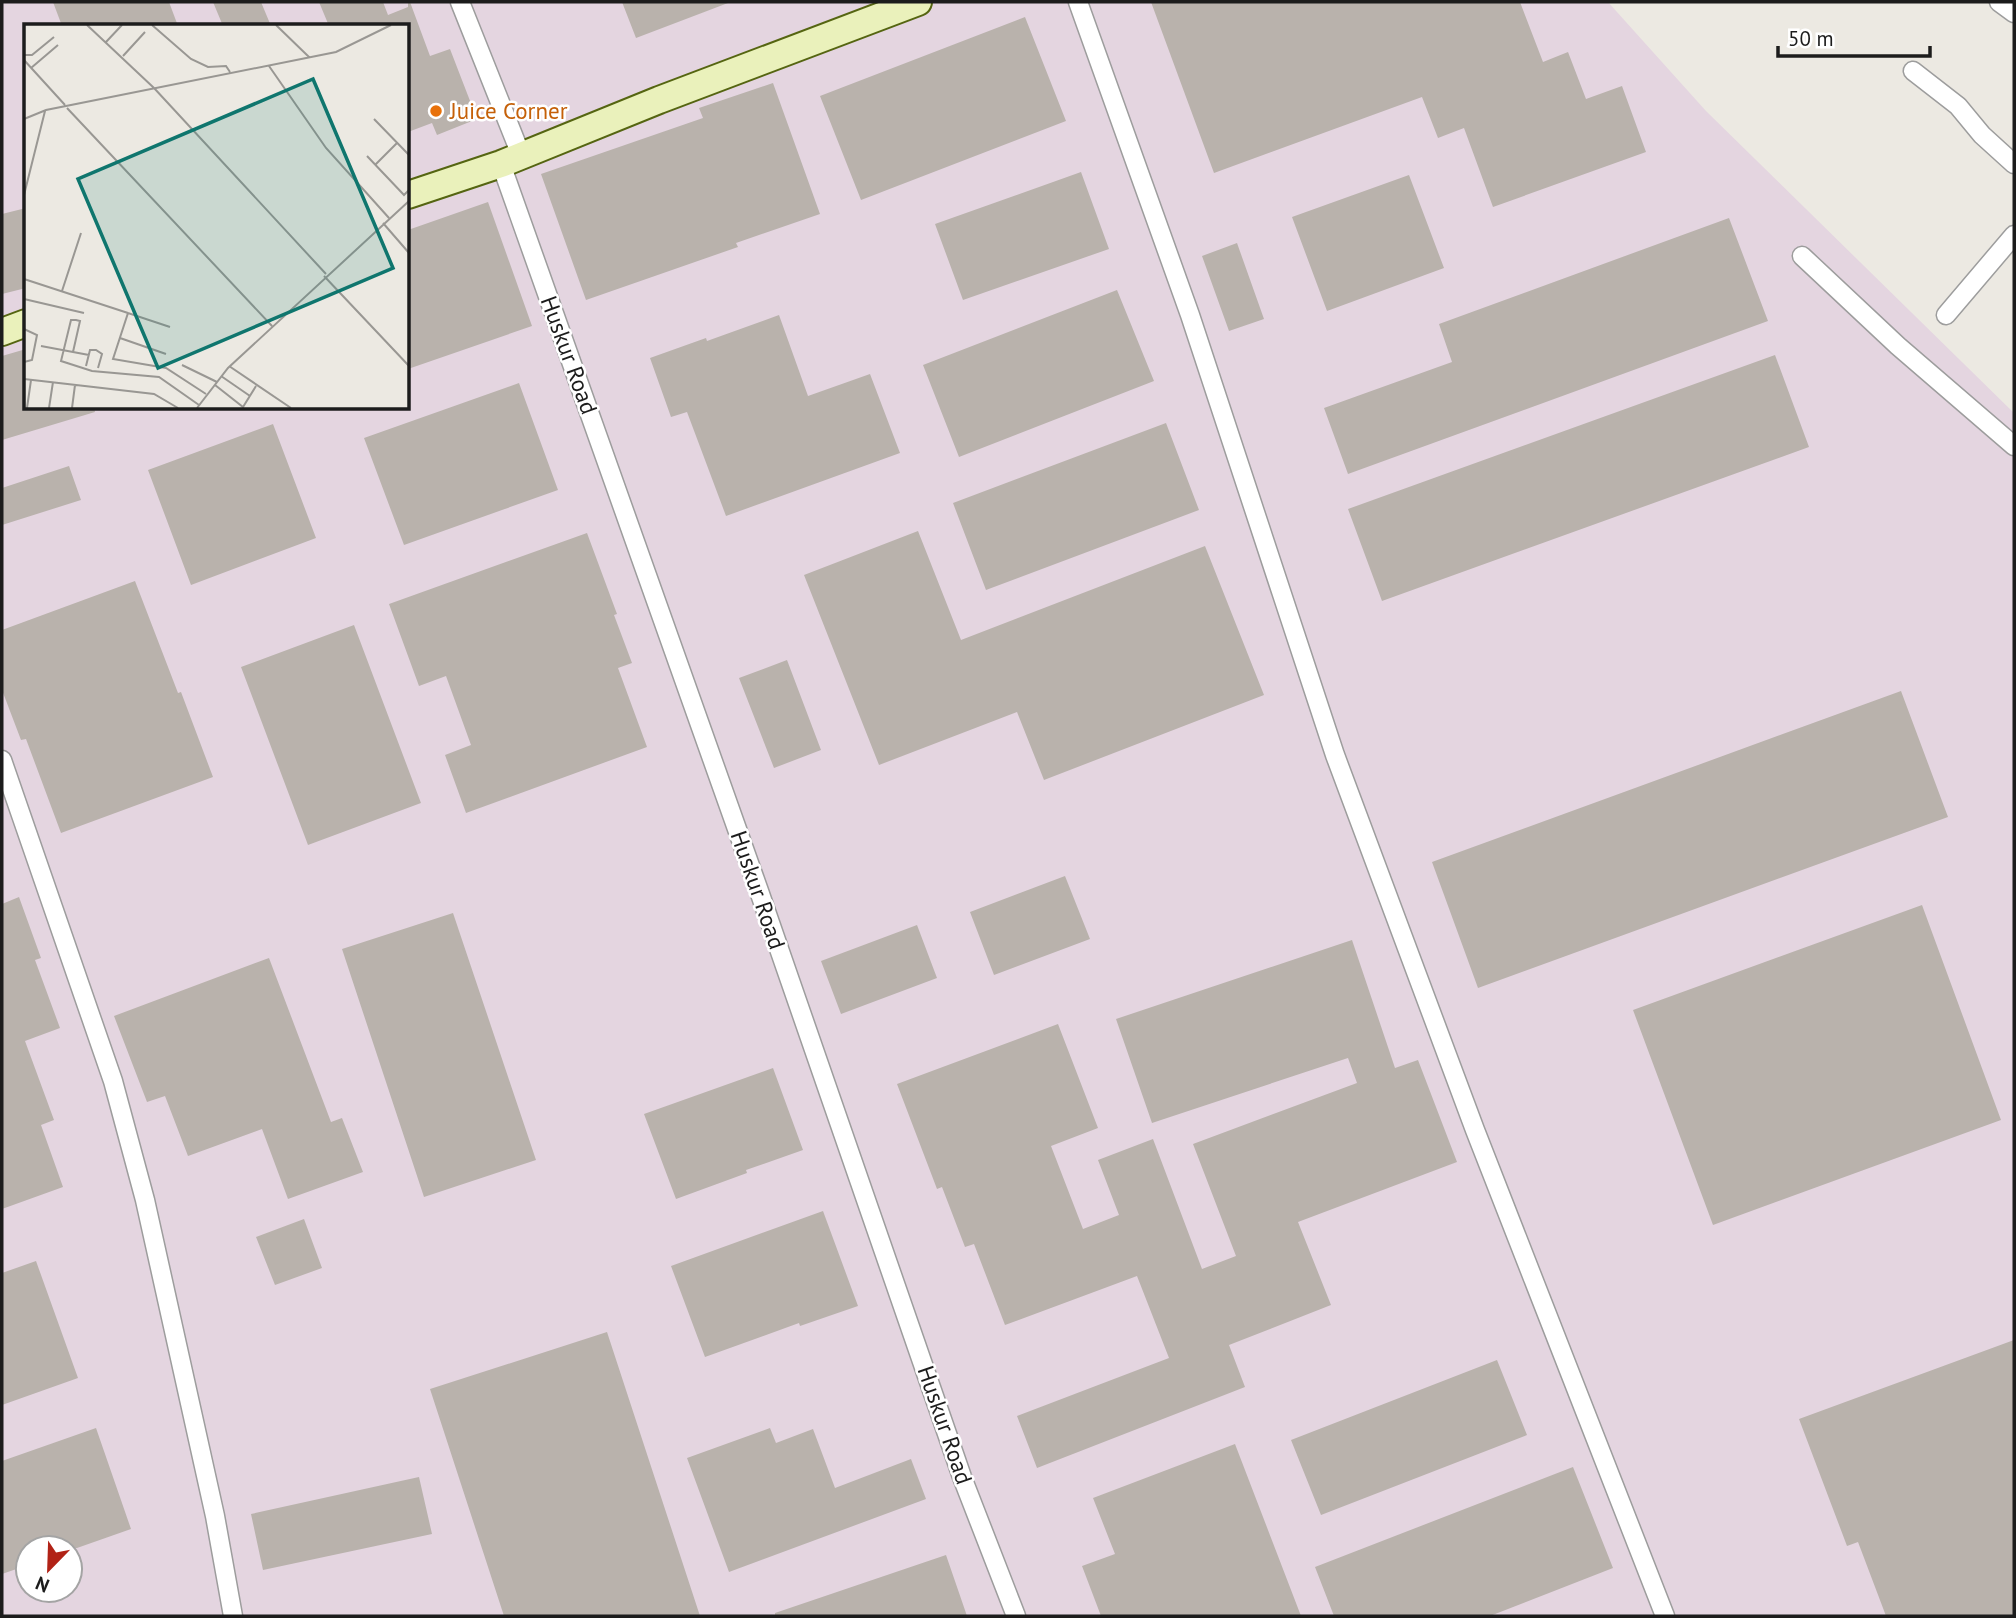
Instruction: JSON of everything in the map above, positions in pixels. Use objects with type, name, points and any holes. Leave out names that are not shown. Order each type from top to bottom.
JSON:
[{"type":"street","name":"Huskur Road","points":[[460,2],[754,878],[962,1476],[1016,1616]]},
{"type":"street","points":[[410,194],[511,160],[659,100],[918,2]]},
{"type":"street","points":[[1078,2],[1190,316],[1335,755],[1475,1130],[1665,1616]]},
{"type":"street","points":[[1999,2],[2014,12]]},
{"type":"street","points":[[1913,71],[1958,106],[1982,135],[2014,164]]},
{"type":"street","points":[[1946,315],[2014,235]]},
{"type":"street","points":[[1802,256],[1898,346],[2014,446]]},
{"type":"street","points":[[2,332],[24,324]]},
{"type":"street","points":[[2,760],[113,1081],[142,1187],[212,1503],[233,1616]]},
{"type":"shaded area","points":[[2,2],[1608,2],[1706,111],[2014,413],[2014,1616],[2,1616]]},
{"type":"building","points":[[53,2],[169,2],[177,24],[61,24]]},
{"type":"building","points":[[213,2],[261,2],[270,24],[222,24]]},
{"type":"building","points":[[319,2],[383,2],[388,15],[408,7],[410,2],[430,56],[450,49],[477,119],[437,135],[432,123],[410,131],[410,24],[328,24]]},
{"type":"building","points":[[622,2],[728,2],[728,3],[636,38]]},
{"type":"building","points":[[1151,2],[1520,2],[1543,62],[1568,52],[1586,99],[1622,86],[1646,152],[1493,207],[1464,128],[1438,138],[1422,97],[1214,173]]},
{"type":"building","points":[[1025,17],[1066,121],[861,200],[820,96]]},
{"type":"building","points":[[773,83],[820,214],[736,243],[738,247],[586,300],[541,174],[703,118],[699,108]]},
{"type":"building","points":[[1081,172],[1109,249],[963,300],[935,224]]},
{"type":"building","points":[[1409,175],[1444,268],[1327,311],[1292,217]]},
{"type":"building","points":[[488,202],[532,326],[410,368],[410,229]]},
{"type":"building","points":[[24,208],[24,288],[2,294],[2,214]]},
{"type":"building","points":[[1729,218],[1768,321],[1348,474],[1324,408],[1452,362],[1439,324]]},
{"type":"building","points":[[1237,243],[1264,319],[1229,331],[1202,256]]},
{"type":"building","points":[[1117,290],[1154,381],[959,457],[923,365]]},
{"type":"building","points":[[779,315],[808,396],[870,374],[900,453],[726,516],[687,412],[671,417],[650,358]]},
{"type":"building","points":[[24,350],[24,410],[95,412],[2,440],[2,356]]},
{"type":"building","points":[[1775,355],[1809,447],[1382,601],[1348,509]]},
{"type":"building","points":[[519,383],[558,490],[404,545],[364,438]]},
{"type":"building","points":[[1166,423],[1199,510],[986,590],[953,503]]},
{"type":"building","points":[[273,424],[316,538],[191,585],[148,470]]},
{"type":"building","points":[[69,466],[81,500],[2,525],[2,488]]},
{"type":"building","points":[[918,531],[961,640],[1205,546],[1264,695],[1044,780],[1017,712],[879,765],[804,575]]},
{"type":"building","points":[[587,533],[632,663],[618,668],[647,747],[466,813],[445,755],[471,745],[446,676],[419,686],[389,604]]},
{"type":"building","points":[[135,581],[213,777],[61,833],[26,739],[21,740],[2,690],[2,630]]},
{"type":"building","points":[[354,625],[421,803],[308,845],[241,667]]},
{"type":"building","points":[[787,660],[821,750],[774,768],[739,678]]},
{"type":"building","points":[[1901,691],[1948,817],[1478,988],[1432,862]]},
{"type":"building","points":[[1065,876],[1090,939],[994,975],[970,912]]},
{"type":"building","points":[[19,897],[41,958],[35,960],[60,1028],[25,1041],[54,1120],[41,1125],[63,1187],[2,1209],[2,904]]},
{"type":"building","points":[[1922,905],[2001,1120],[1713,1225],[1633,1010]]},
{"type":"building","points":[[453,913],[536,1160],[424,1197],[342,949]]},
{"type":"building","points":[[917,925],[937,978],[841,1014],[821,961]]},
{"type":"building","points":[[1352,940],[1395,1068],[1418,1060],[1457,1162],[1298,1222],[1331,1305],[1229,1345],[1245,1387],[1037,1468],[1017,1416],[1169,1358],[1137,1276],[1005,1325],[974,1244],[965,1247],[942,1187],[937,1189],[897,1084],[1058,1024],[1098,1128],[1051,1146],[1083,1229],[1119,1215],[1098,1160],[1153,1139],[1202,1269],[1236,1256],[1193,1144],[1357,1083],[1348,1058],[1152,1123],[1116,1019]]},
{"type":"building","points":[[269,958],[331,1122],[342,1118],[363,1172],[288,1199],[262,1129],[188,1156],[165,1096],[147,1102],[114,1016]]},
{"type":"building","points":[[773,1068],[803,1150],[676,1199],[644,1114]]},
{"type":"building","points":[[823,1211],[858,1306],[800,1326],[799,1323],[705,1357],[671,1266]]},
{"type":"building","points":[[304,1219],[322,1268],[275,1285],[256,1237]]},
{"type":"building","points":[[36,1261],[78,1378],[2,1405],[2,1273]]},
{"type":"building","points":[[607,1332],[700,1616],[504,1616],[430,1389]]},
{"type":"building","points":[[2014,1340],[2014,1616],[1886,1616],[1858,1542],[1847,1546],[1799,1419]]},
{"type":"building","points":[[1497,1360],[1527,1435],[1321,1515],[1291,1440]]},
{"type":"building","points":[[96,1428],[131,1529],[84,1546],[84,1534],[14,1534],[14,1570],[2,1574],[2,1461]]},
{"type":"building","points":[[770,1428],[776,1443],[813,1429],[835,1488],[911,1459],[926,1499],[729,1572],[687,1458]]},
{"type":"building","points":[[1235,1444],[1301,1616],[1101,1616],[1082,1566],[1115,1554],[1093,1498]]},
{"type":"building","points":[[1573,1467],[1613,1568],[1490,1616],[1334,1616],[1315,1567]]},
{"type":"building","points":[[419,1477],[432,1534],[263,1570],[251,1514]]},
{"type":"building","points":[[946,1555],[967,1616],[775,1616],[775,1613]]},
{"type":"place","name":"Juice Corner","points":[[436,111]]}]
